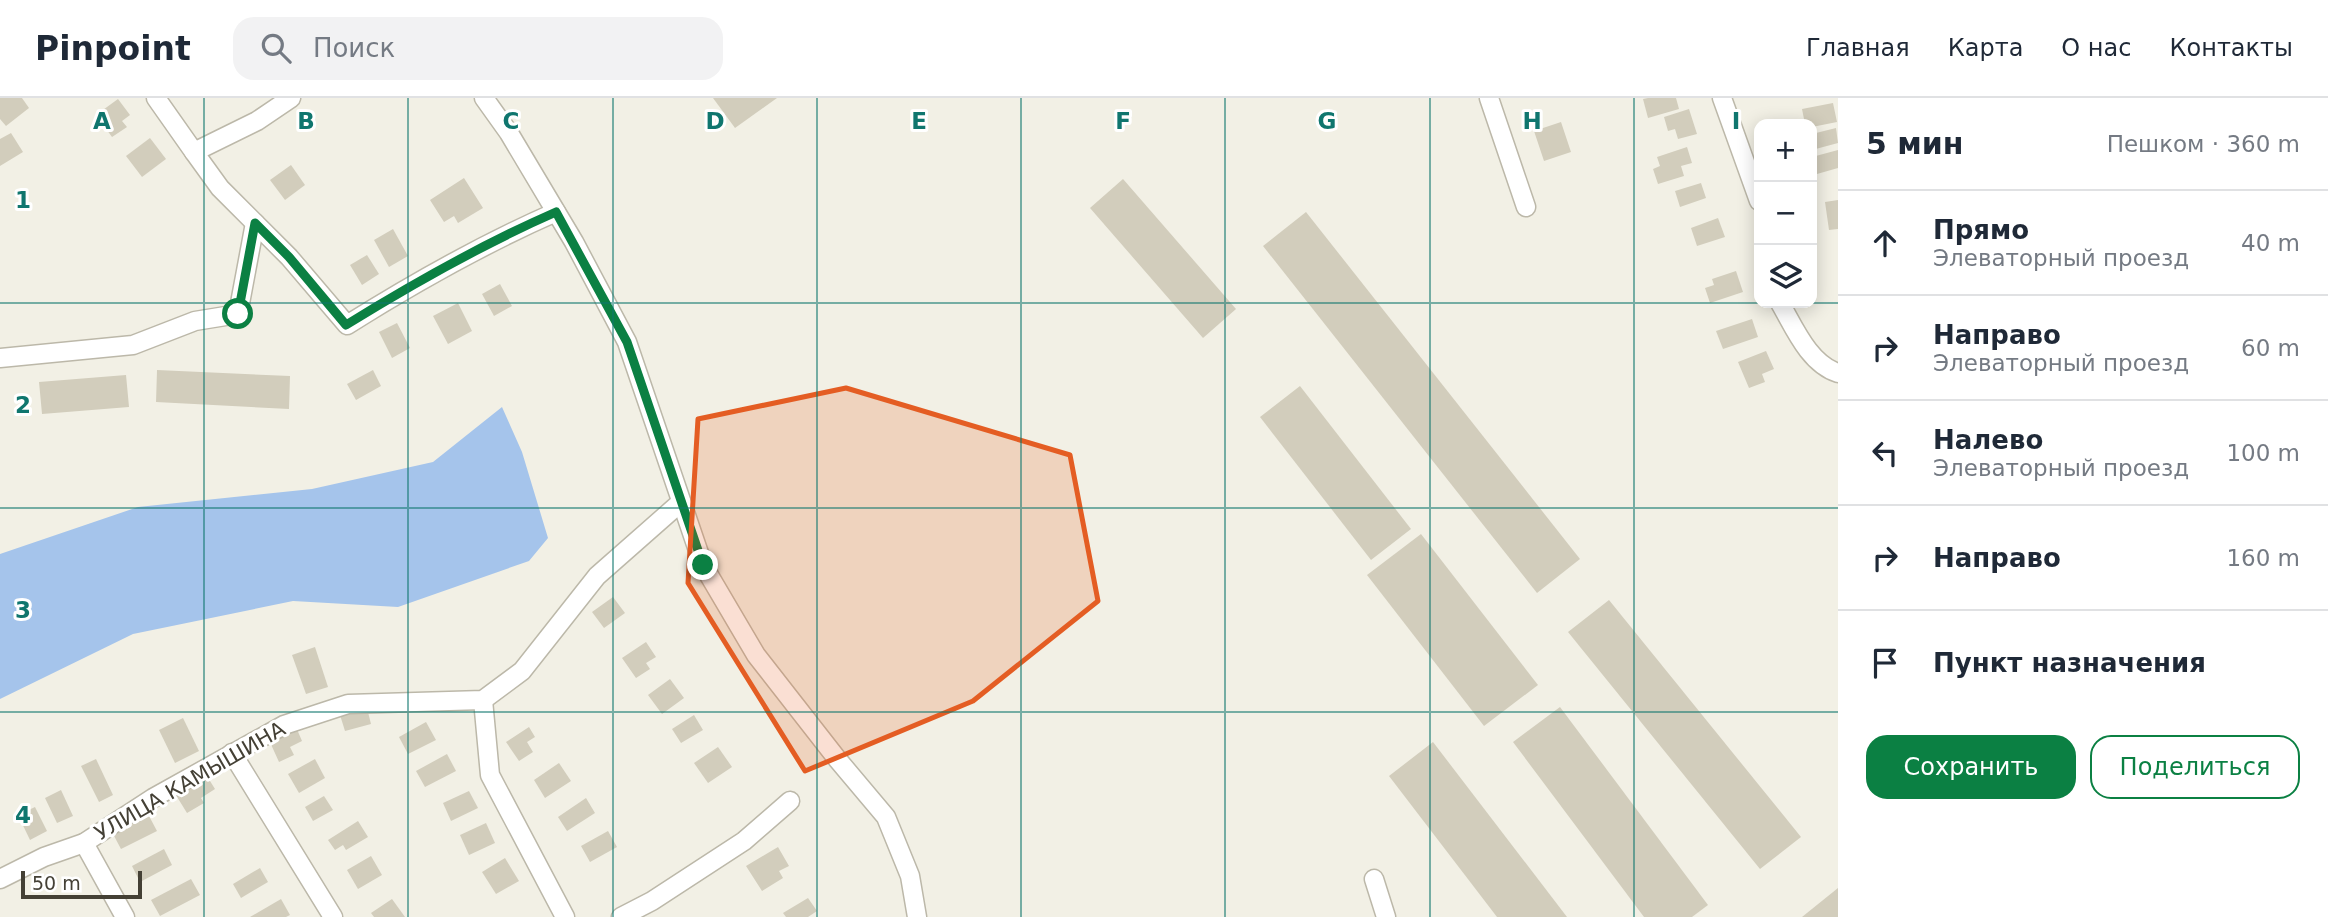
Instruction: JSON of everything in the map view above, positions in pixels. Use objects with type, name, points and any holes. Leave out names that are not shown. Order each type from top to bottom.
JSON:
[{"type":"street","points":[[156,98],[219,188],[289,257],[346,325],[417,281],[556,212]]},
{"type":"street","points":[[194,152],[257,121],[291,98]]},
{"type":"street","points":[[484,98],[509,132],[556,212],[627,342],[703,565],[756,655],[838,760],[887,817],[910,876],[917,917]]},
{"type":"street","points":[[1489,98],[1526,207]]},
{"type":"street","points":[[1722,98],[1754,187]]},
{"type":"street","points":[[0,358],[133,345],[195,321],[238,314],[255,223]]},
{"type":"street","points":[[1783,308],[1803,344],[1829,370],[1838,373]]},
{"type":"street","points":[[565,917],[490,775],[483,700],[522,671],[597,576],[681,502]]},
{"type":"street","name":"УЛИЦА КАМЫШИНА","points":[[0,879],[84,843],[153,798],[284,725],[348,704],[483,700]]},
{"type":"street","points":[[232,753],[333,917]]},
{"type":"street","points":[[621,917],[652,901],[744,841],[790,801]]},
{"type":"street","points":[[84,843],[125,917]]},
{"type":"street","points":[[1373,917],[1374,879],[1386,917]]},
{"type":"highlighted area","points":[[846,388],[1070,455],[1098,601],[973,701],[805,771],[688,583],[698,419]]},
{"type":"water","points":[[502,407],[522,452],[548,538],[529,561],[398,607],[293,601],[133,634],[0,699],[0,554],[138,507],[312,489],[433,462]]},
{"type":"building","points":[[0,98],[22,98],[29,108],[6,126],[0,119]]},
{"type":"building","points":[[713,98],[777,98],[735,128]]},
{"type":"building","points":[[1676,98],[1679,109],[1648,118],[1643,99]]},
{"type":"building","points":[[118,99],[130,115],[122,121],[127,127],[112,137],[96,115]]},
{"type":"building","points":[[1833,103],[1837,122],[1817,126],[1817,119],[1804,119],[1802,109]]},
{"type":"building","points":[[1689,109],[1697,134],[1678,139],[1675,129],[1668,131],[1664,117]]},
{"type":"building","points":[[1561,122],[1571,152],[1544,161],[1534,131]]},
{"type":"building","points":[[1836,128],[1838,143],[1817,149],[1817,133]]},
{"type":"building","points":[[11,133],[23,152],[0,166],[0,139]]},
{"type":"building","points":[[150,138],[166,159],[142,177],[126,156]]},
{"type":"building","points":[[1687,147],[1692,163],[1681,166],[1684,176],[1658,184],[1653,169],[1660,166],[1657,157]]},
{"type":"building","points":[[1838,150],[1838,168],[1817,174],[1817,156]]},
{"type":"building","points":[[291,165],[305,185],[285,200],[270,180]]},
{"type":"building","points":[[464,178],[483,208],[458,223],[454,216],[444,222],[430,200]]},
{"type":"building","points":[[1123,179],[1236,309],[1203,338],[1090,208]]},
{"type":"building","points":[[1701,183],[1706,198],[1680,207],[1675,191]]},
{"type":"building","points":[[1838,200],[1838,229],[1829,230],[1825,202]]},
{"type":"building","points":[[1306,212],[1580,559],[1537,593],[1263,246]]},
{"type":"building","points":[[1718,218],[1725,237],[1697,246],[1691,228]]},
{"type":"building","points":[[393,229],[408,256],[389,267],[374,240]]},
{"type":"building","points":[[367,255],[379,274],[362,285],[350,265]]},
{"type":"building","points":[[1736,271],[1743,292],[1710,303],[1705,288],[1714,285],[1712,279]]},
{"type":"building","points":[[500,284],[512,306],[494,316],[482,294]]},
{"type":"building","points":[[458,303],[472,331],[448,344],[433,316]]},
{"type":"building","points":[[1752,319],[1758,337],[1723,349],[1716,331]]},
{"type":"building","points":[[397,323],[410,348],[392,358],[379,332]]},
{"type":"building","points":[[1766,351],[1774,369],[1762,374],[1765,382],[1749,388],[1738,362]]},
{"type":"building","points":[[157,370],[290,376],[289,409],[156,402]]},
{"type":"building","points":[[373,370],[381,386],[356,400],[347,384]]},
{"type":"building","points":[[126,375],[129,407],[42,414],[39,382]]},
{"type":"building","points":[[1300,386],[1411,529],[1371,560],[1260,417]]},
{"type":"building","points":[[1421,534],[1538,685],[1484,726],[1367,575]]},
{"type":"building","points":[[613,597],[625,613],[604,628],[592,612]]},
{"type":"building","points":[[1609,600],[1801,837],[1760,869],[1568,632]]},
{"type":"building","points":[[646,642],[656,657],[646,663],[650,669],[636,678],[622,658]]},
{"type":"building","points":[[315,647],[328,687],[306,694],[292,655]]},
{"type":"building","points":[[670,679],[684,698],[662,714],[648,695]]},
{"type":"building","points":[[1560,707],[1708,905],[1692,917],[1644,917],[1513,742]]},
{"type":"building","points":[[367,708],[371,724],[345,731],[340,715]]},
{"type":"building","points":[[694,715],[703,730],[681,743],[672,729]]},
{"type":"building","points":[[183,718],[199,751],[175,763],[159,730]]},
{"type":"building","points":[[426,722],[436,740],[408,754],[399,737]]},
{"type":"building","points":[[296,727],[302,741],[290,747],[294,755],[279,762],[269,740]]},
{"type":"building","points":[[529,727],[535,737],[527,742],[533,752],[519,761],[506,742]]},
{"type":"building","points":[[1433,742],[1567,917],[1497,917],[1389,776]]},
{"type":"building","points":[[718,747],[732,767],[708,783],[694,763]]},
{"type":"building","points":[[447,754],[456,771],[425,787],[416,771]]},
{"type":"building","points":[[96,759],[113,795],[99,802],[81,766]]},
{"type":"building","points":[[315,759],[325,778],[299,793],[288,774]]},
{"type":"building","points":[[559,763],[571,781],[545,798],[534,780]]},
{"type":"building","points":[[205,773],[215,789],[201,798],[204,803],[187,813],[174,792]]},
{"type":"building","points":[[61,790],[73,816],[57,823],[45,798]]},
{"type":"building","points":[[469,791],[478,808],[451,821],[443,803]]},
{"type":"building","points":[[324,796],[333,810],[313,821],[305,807]]},
{"type":"building","points":[[586,798],[595,813],[567,831],[558,817]]},
{"type":"building","points":[[35,807],[47,831],[30,840],[18,815]]},
{"type":"building","points":[[149,816],[157,831],[121,849],[113,834]]},
{"type":"building","points":[[358,821],[368,837],[346,850],[343,845],[335,850],[328,840]]},
{"type":"building","points":[[486,823],[495,843],[469,855],[460,835]]},
{"type":"building","points":[[608,831],[617,847],[590,862],[581,846]]},
{"type":"building","points":[[778,847],[789,866],[779,871],[783,878],[762,891],[746,866]]},
{"type":"building","points":[[164,849],[172,865],[140,882],[132,866]]},
{"type":"building","points":[[371,856],[382,875],[358,889],[347,870]]},
{"type":"building","points":[[505,858],[519,881],[496,894],[482,872]]},
{"type":"building","points":[[260,868],[268,882],[241,898],[233,884]]},
{"type":"building","points":[[191,879],[200,895],[160,916],[151,900]]},
{"type":"building","points":[[1838,888],[1838,917],[1802,917]]},
{"type":"building","points":[[808,898],[817,911],[808,917],[786,917],[783,913]]},
{"type":"building","points":[[281,899],[290,915],[250,917]]},
{"type":"building","points":[[392,899],[405,917],[374,917],[371,913]]},
{"type":"route","points":[[238,314],[255,223],[289,257],[346,325],[417,281],[556,212],[627,342],[703,565]]}]
